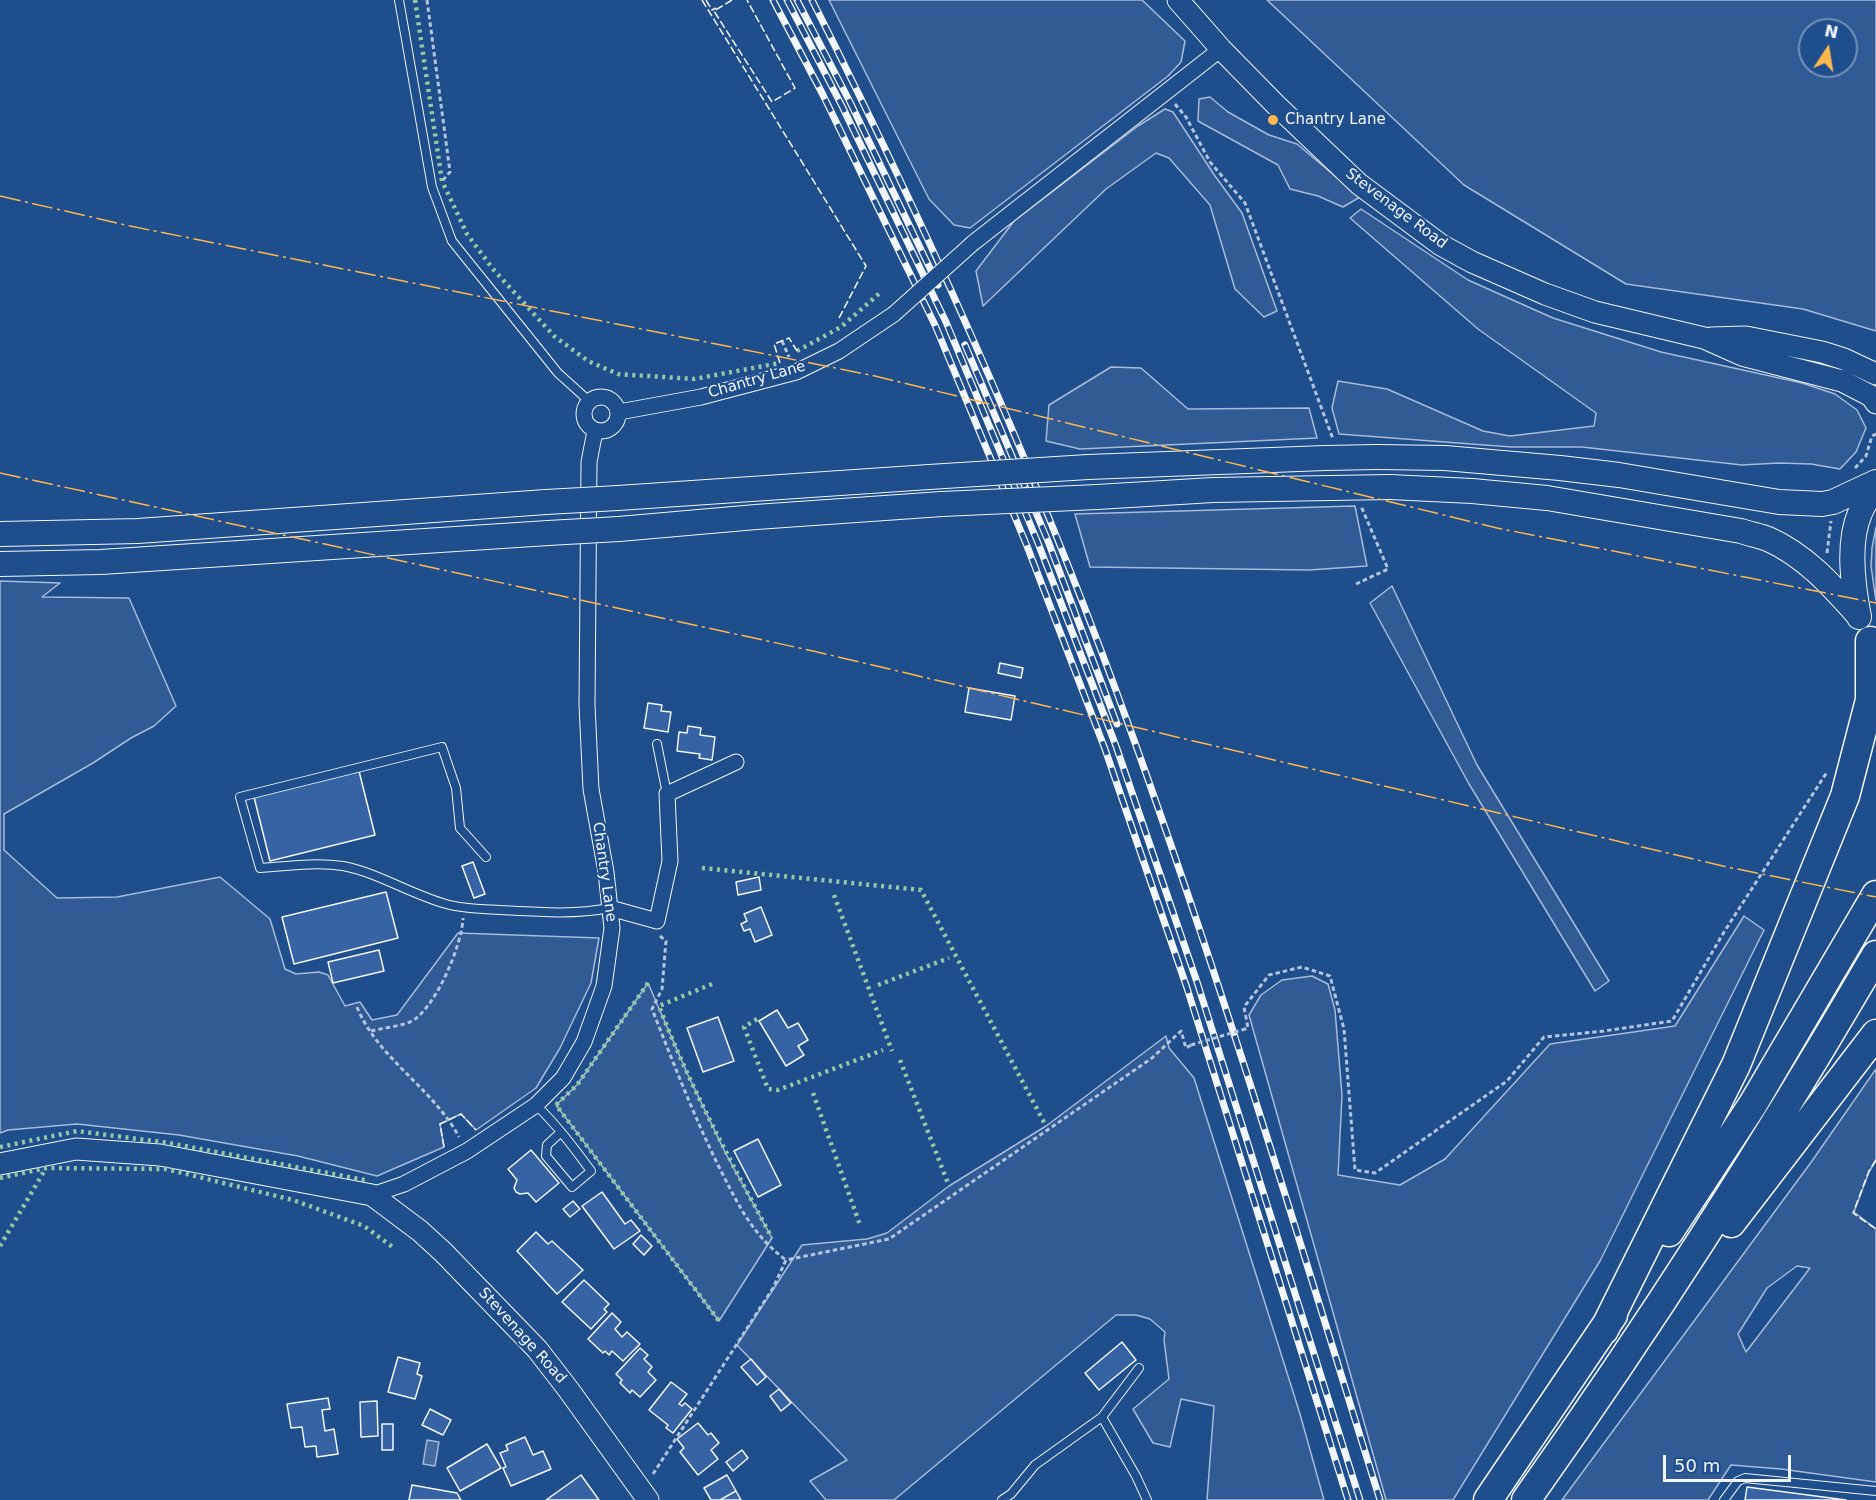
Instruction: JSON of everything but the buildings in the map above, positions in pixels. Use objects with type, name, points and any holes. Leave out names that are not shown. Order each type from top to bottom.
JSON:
[{"type":"highway","points":[[1604,1330],[1736,1065],[1845,796],[1870,700],[1868,636]]},
{"type":"highway","points":[[1488,1500],[1754,1104],[1876,895]]},
{"type":"highway","points":[[1526,1500],[1608,1385],[1660,1305],[1781,1116],[1876,955]]},
{"type":"highway","points":[[1660,1305],[1741,1211],[1876,1035]]},
{"type":"main road","points":[[0,534],[138,531],[546,502],[1331,453],[1377,457],[1445,458],[1560,468],[1619,475],[1779,502],[1822,504],[1833,502],[1876,483]]},
{"type":"main road","points":[[1868,636],[1853,581],[1855,532],[1859,514],[1876,483]]},
{"type":"main road","points":[[0,564],[100,562],[619,529],[942,504],[1213,490],[1390,487],[1472,490],[1547,498],[1741,531],[1769,540],[1797,556],[1824,578],[1868,636]]},
{"type":"street","name":"Stevenage Road","points":[[1185,3],[1221,49],[1359,184],[1441,245],[1472,262],[1545,294],[1595,312],[1704,338],[1742,355],[1842,381],[1871,396],[1876,404]]},
{"type":"street","name":"Chantry Lane","points":[[619,412],[701,397],[796,372],[839,351],[894,314],[973,243],[1221,49]]},
{"type":"street","name":"Stevenage Road","points":[[1704,338],[1746,337],[1822,352],[1844,359],[1876,374]]},
{"type":"street","points":[[599,396],[614,402],[619,418],[612,428],[601,432],[590,428],[584,417],[589,401],[599,396]]},
{"type":"street","name":"Chantry Lane","points":[[372,1195],[404,1184],[467,1151],[536,1105],[563,1078],[588,1031],[604,986],[612,928],[591,789],[587,705],[589,462],[595,431]]},
{"type":"street","points":[[610,908],[657,921],[670,861],[667,794],[736,762]]},
{"type":"street","points":[[0,1164],[76,1149],[160,1155],[372,1195]]},
{"type":"street","name":"Stevenage Road","points":[[372,1195],[420,1231],[537,1349],[645,1495]]},
{"type":"lane","points":[[399,0],[432,187],[452,241],[558,373],[589,401]]},
{"type":"lane","points":[[657,744],[667,794]]},
{"type":"lane","points":[[486,857],[460,828],[456,788],[442,747],[240,797],[261,868],[340,866],[368,872],[445,904],[463,908],[554,913],[610,908]]},
{"type":"lane","points":[[536,1105],[561,1132],[591,1171],[572,1187],[546,1156],[547,1145],[561,1132]]},
{"type":"lane","points":[[1002,1500],[1011,1494],[1035,1465],[1102,1418],[1139,1368]]},
{"type":"lane","points":[[1102,1418],[1136,1476],[1147,1500]]},
{"type":"lane","points":[[1724,1500],[1738,1481],[1745,1478],[1876,1491]]},
{"type":"path","points":[[427,0],[450,172],[432,187]]},
{"type":"path","points":[[1166,92],[1186,117],[1210,162],[1245,203],[1331,453]]},
{"type":"path","points":[[1356,584],[1388,569],[1360,503]]},
{"type":"path","points":[[666,941],[662,989],[652,1009],[698,1124],[743,1215],[769,1247],[786,1260],[890,1239],[1116,1084],[1152,1058],[1181,1031],[1186,1048],[1248,1028],[1244,1007],[1269,975],[1302,967],[1330,976],[1344,1029],[1355,1170],[1375,1173],[1507,1081],[1544,1037],[1672,1021],[1724,932],[1830,767]]},
{"type":"path","points":[[371,1031],[412,1021],[431,1003],[451,965],[462,933],[463,908]]},
{"type":"path","points":[[357,1007],[363,1020],[391,1058],[450,1120],[467,1151]]},
{"type":"path","points":[[645,1495],[773,1288],[786,1260]]},
{"type":"shaded area","points":[[829,0],[1142,0],[1185,41],[1181,62],[1168,76],[970,228],[954,225],[929,199]]},
{"type":"shaded area","points":[[1267,0],[1876,0],[1876,331],[1803,309],[1626,284],[1464,185]]},
{"type":"shaded area","points":[[1210,97],[1228,112],[1269,135],[1297,144],[1360,197],[1343,207],[1318,196],[1290,189],[1278,165],[1198,121],[1199,99]]},
{"type":"shaded area","points":[[1165,109],[1173,112],[1242,213],[1277,311],[1264,317],[1235,289],[1210,205],[1169,158],[1156,153],[1106,189],[983,306],[976,271],[1014,221],[1138,126]]},
{"type":"shaded area","points":[[1361,209],[1468,280],[1553,318],[1661,352],[1802,383],[1835,394],[1857,410],[1866,428],[1856,452],[1840,469],[1811,464],[1742,465],[1582,447],[1511,447],[1339,434],[1332,408],[1338,381],[1387,389],[1483,431],[1510,436],[1594,426],[1596,413],[1478,329],[1350,218]]},
{"type":"shaded area","points":[[1111,367],[1141,368],[1188,409],[1309,408],[1317,438],[1080,449],[1046,441],[1049,405]]},
{"type":"shaded area","points":[[1355,506],[1367,566],[1309,570],[1090,567],[1075,514]]},
{"type":"shaded area","points":[[1876,527],[1876,601],[1871,566]]},
{"type":"shaded area","points":[[0,581],[60,583],[42,597],[129,598],[176,706],[154,726],[4,814],[4,850],[57,898],[117,897],[220,877],[270,919],[285,969],[296,974],[319,972],[328,975],[345,1006],[360,1002],[372,1020],[397,1015],[458,933],[599,938],[591,983],[560,1048],[536,1088],[476,1130],[461,1114],[440,1124],[444,1147],[377,1176],[298,1156],[179,1135],[77,1124],[8,1130],[0,1133]]},
{"type":"shaded area","points":[[1392,586],[1477,765],[1609,981],[1595,991],[1469,784],[1370,603]]},
{"type":"shaded area","points":[[1744,916],[1764,930],[1600,1261],[1453,1500],[1386,1500],[1249,1015],[1261,995],[1282,980],[1312,976],[1328,984],[1335,1010],[1342,1095],[1338,1175],[1400,1185],[1445,1159],[1550,1044],[1675,1026]]},
{"type":"shaded area","points":[[648,983],[725,1152],[772,1238],[719,1321],[556,1105],[577,1085]]},
{"type":"shaded area","points":[[1166,1036],[1169,1048],[1194,1078],[1300,1414],[1324,1500],[1207,1500],[1214,1406],[1181,1399],[1170,1447],[1153,1443],[1133,1409],[1169,1379],[1165,1332],[1150,1319],[1136,1315],[1116,1315],[894,1500],[826,1500],[810,1481],[847,1460],[737,1345],[802,1245],[867,1239],[887,1233],[949,1186],[1046,1126]]},
{"type":"shaded area","points":[[1876,1069],[1876,1160],[1854,1212],[1876,1229],[1876,1482],[1781,1469],[1731,1465],[1708,1500],[1562,1500],[1812,1161]],"holes":[[[1797,1266],[1810,1268],[1746,1352],[1738,1334],[1767,1288]]]},
{"type":"shaded area","points":[[427,1440],[439,1442],[435,1466],[423,1464]]},
{"type":"railway","points":[[773,0],[823,95],[935,325],[1027,546],[1105,749],[1187,988],[1348,1500]]},
{"type":"railway","points":[[787,0],[842,106],[946,322],[1038,543],[1116,746],[1198,985],[1360,1500]]},
{"type":"railway","points":[[797,0],[850,102],[938,285]]},
{"type":"railway","points":[[812,0],[901,181],[984,365],[1099,645],[1167,834],[1231,1023],[1380,1500]]},
{"type":"railway","points":[[965,345],[1048,541],[1117,724]]},
{"type":"hedge","points":[[415,0],[442,181],[467,234],[493,269],[554,336],[588,361],[618,374],[694,379],[780,363]]},
{"type":"hedge","points":[[797,351],[841,327],[881,292]]},
{"type":"hedge","points":[[702,868],[921,890],[1046,1126]]},
{"type":"hedge","points":[[834,895],[892,1051]]},
{"type":"hedge","points":[[878,985],[949,958]]},
{"type":"hedge","points":[[648,983],[577,1085],[556,1105],[719,1321]]},
{"type":"hedge","points":[[712,984],[659,1006],[726,1153],[772,1238]]},
{"type":"hedge","points":[[757,1019],[744,1027],[768,1089],[778,1090],[883,1050]]},
{"type":"hedge","points":[[900,1060],[949,1186]]},
{"type":"hedge","points":[[813,1093],[860,1225]]},
{"type":"hedge","points":[[0,1147],[77,1131],[169,1143],[365,1180]]},
{"type":"hedge","points":[[0,1178],[46,1168],[166,1169],[293,1200],[364,1226],[394,1248]]},
{"type":"hedge","points":[[0,1246],[46,1168]]},
{"type":"fence","points":[[702,0],[866,266],[838,320]]},
{"type":"fence","points":[[706,0],[712,10],[716,8]]},
{"type":"fence","points":[[732,0],[714,11],[772,102],[795,88],[747,0]]},
{"type":"fence","points":[[780,363],[774,344],[789,338],[797,351]]},
{"type":"fence","points":[[444,1147],[440,1124],[461,1114],[476,1130]]},
{"type":"fence","points":[[1876,1160],[1869,1171],[1853,1213],[1876,1229]]},
{"type":"power","points":[[0,196],[130,226],[875,376],[1497,528],[1876,603]]},
{"type":"power","points":[[0,473],[813,651],[1727,867],[1876,897]]},
{"type":"place","name":"Chantry Lane","points":[[1273,120]]}]
